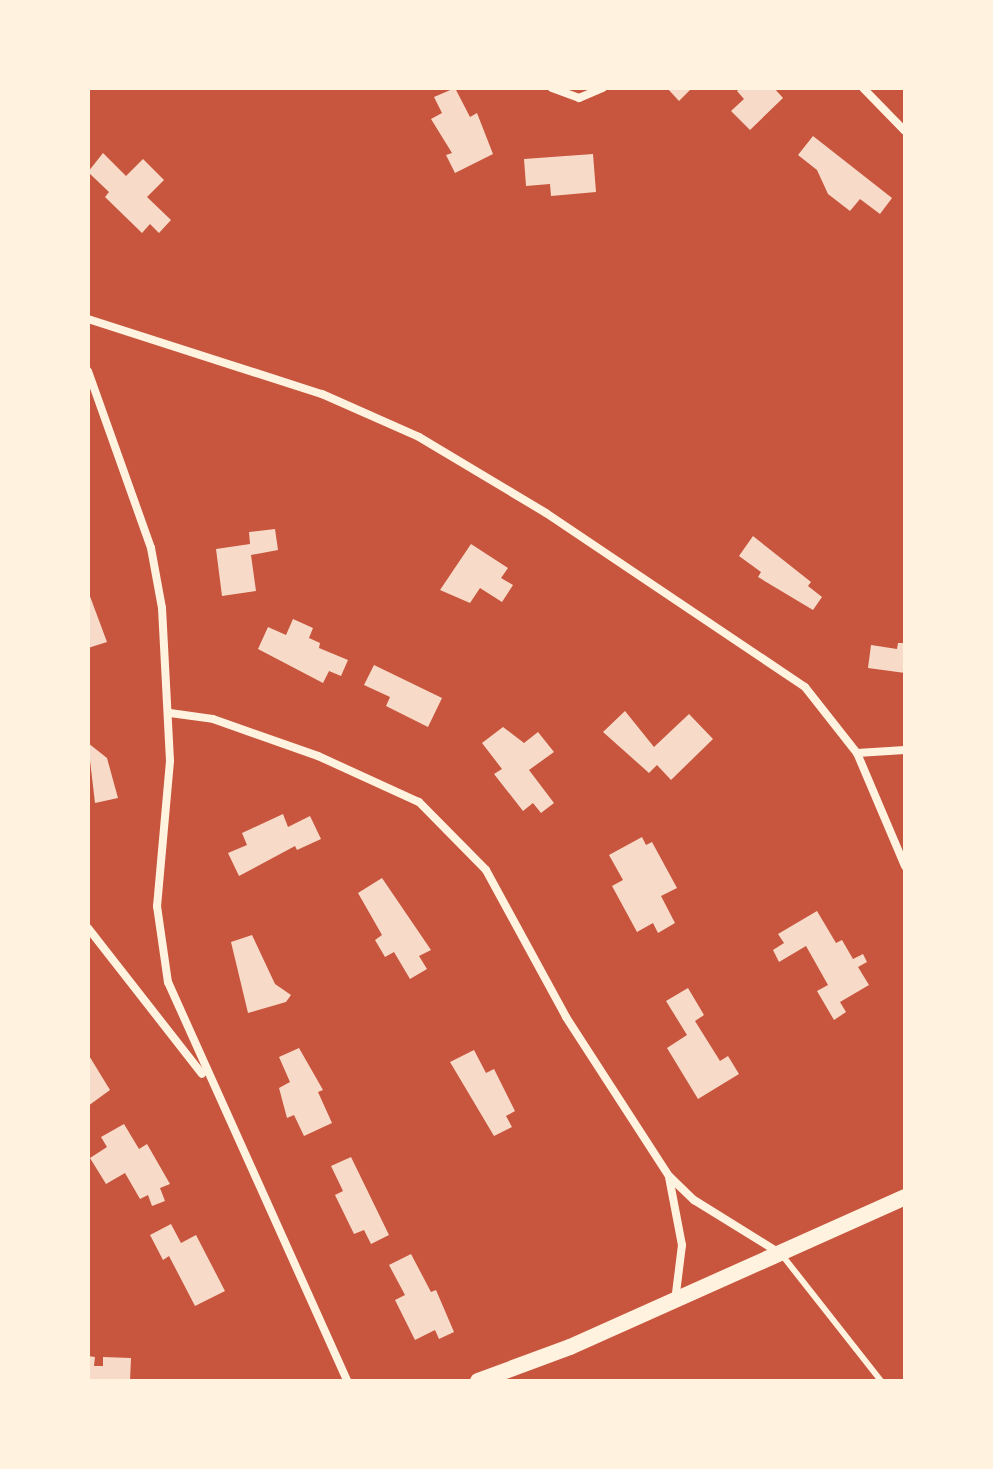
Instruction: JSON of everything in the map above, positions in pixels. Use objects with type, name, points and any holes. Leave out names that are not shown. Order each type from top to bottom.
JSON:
[{"type":"main road","points":[[478,1381],[675,1302],[905,1197]]},
{"type":"street","points":[[552,88],[579,98],[603,88]]},
{"type":"street","points":[[863,88],[905,131]]},
{"type":"street","points":[[88,319],[322,394],[453,456],[805,687],[857,753],[905,866]]},
{"type":"street","points":[[88,371],[151,548],[170,713],[158,932],[176,1008],[347,1381]]},
{"type":"street","points":[[170,713],[213,719],[318,756],[419,802],[452,831],[486,870],[566,1017],[669,1176],[694,1200],[781,1254]]},
{"type":"street","points":[[857,753],[905,750]]},
{"type":"street","points":[[88,928],[210,1084]]},
{"type":"street","points":[[669,1176],[682,1245],[675,1302]]},
{"type":"lane","points":[[781,1254],[881,1381]]},
{"type":"building","points":[[455,88],[470,117],[477,113],[493,154],[455,173],[446,155],[452,153],[431,119],[442,113],[434,97]]},
{"type":"building","points":[[667,88],[692,88],[679,101]]},
{"type":"building","points":[[740,88],[774,88],[783,98],[750,130],[731,111],[744,99],[737,91]]},
{"type":"building","points":[[813,136],[892,198],[880,214],[860,199],[850,211],[828,194],[817,170],[798,155]]},
{"type":"building","points":[[103,153],[126,176],[143,159],[164,180],[147,197],[171,220],[159,233],[150,224],[142,233],[105,197],[109,192],[88,172]]},
{"type":"building","points":[[593,154],[596,192],[551,196],[550,184],[526,186],[524,159]]},
{"type":"building","points":[[275,529],[278,550],[251,555],[256,591],[222,596],[216,549],[250,544],[249,532]]},
{"type":"building","points":[[753,536],[811,582],[808,586],[822,597],[813,610],[758,577],[761,572],[739,556]]},
{"type":"building","points":[[471,544],[508,568],[501,578],[513,585],[502,602],[480,588],[470,603],[440,590]]},
{"type":"building","points":[[88,591],[107,642],[88,648]]},
{"type":"building","points":[[293,619],[313,628],[309,638],[320,643],[319,648],[348,660],[341,676],[329,671],[323,683],[258,649],[268,627],[286,635]]},
{"type":"building","points":[[898,643],[905,643],[905,673],[868,668],[871,645],[897,649]]},
{"type":"building","points":[[374,665],[442,698],[428,727],[386,706],[390,697],[364,685]]},
{"type":"building","points":[[625,711],[654,747],[689,714],[713,739],[671,780],[657,765],[649,773],[603,732]]},
{"type":"building","points":[[503,727],[524,743],[538,732],[554,752],[529,770],[554,803],[541,813],[533,803],[523,811],[494,774],[502,769],[482,743]]},
{"type":"building","points":[[88,743],[107,758],[118,798],[95,803]]},
{"type":"building","points":[[283,814],[288,827],[310,816],[321,839],[297,850],[295,846],[239,876],[228,853],[247,845],[242,833]]},
{"type":"building","points":[[642,837],[646,845],[652,842],[677,888],[661,896],[675,923],[658,933],[653,923],[637,932],[612,886],[623,880],[609,855]]},
{"type":"building","points":[[382,878],[431,950],[419,956],[427,969],[410,979],[394,952],[385,957],[375,940],[382,935],[358,893]]},
{"type":"building","points":[[817,911],[836,943],[842,940],[853,959],[863,954],[867,962],[858,967],[869,985],[840,1002],[846,1012],[834,1020],[817,991],[828,985],[806,946],[779,962],[773,950],[784,943],[778,934]]},
{"type":"building","points":[[252,935],[275,984],[291,995],[286,1002],[248,1013],[231,942]]},
{"type":"building","points":[[688,988],[704,1015],[695,1021],[720,1061],[728,1056],[739,1074],[698,1099],[667,1048],[687,1035],[666,1001]]},
{"type":"building","points":[[299,1048],[323,1090],[318,1092],[332,1123],[304,1136],[294,1115],[287,1118],[279,1088],[290,1082],[279,1057]]},
{"type":"building","points":[[474,1050],[486,1073],[494,1069],[515,1111],[506,1116],[512,1127],[494,1136],[450,1062]]},
{"type":"building","points":[[88,1054],[110,1090],[88,1106]]},
{"type":"building","points":[[124,1124],[139,1149],[147,1144],[170,1184],[160,1188],[165,1201],[152,1206],[148,1195],[140,1199],[125,1173],[106,1184],[90,1158],[107,1147],[101,1137]]},
{"type":"building","points":[[351,1157],[389,1235],[371,1244],[364,1230],[354,1234],[335,1195],[343,1191],[331,1166]]},
{"type":"building","points":[[171,1224],[181,1243],[196,1235],[225,1291],[195,1306],[169,1256],[163,1260],[150,1235]]},
{"type":"building","points":[[411,1254],[431,1292],[436,1290],[454,1332],[439,1339],[435,1330],[415,1340],[395,1300],[405,1295],[389,1265]]},
{"type":"building","points":[[88,1356],[95,1357],[94,1366],[103,1366],[103,1357],[131,1358],[130,1381],[88,1381]]}]
